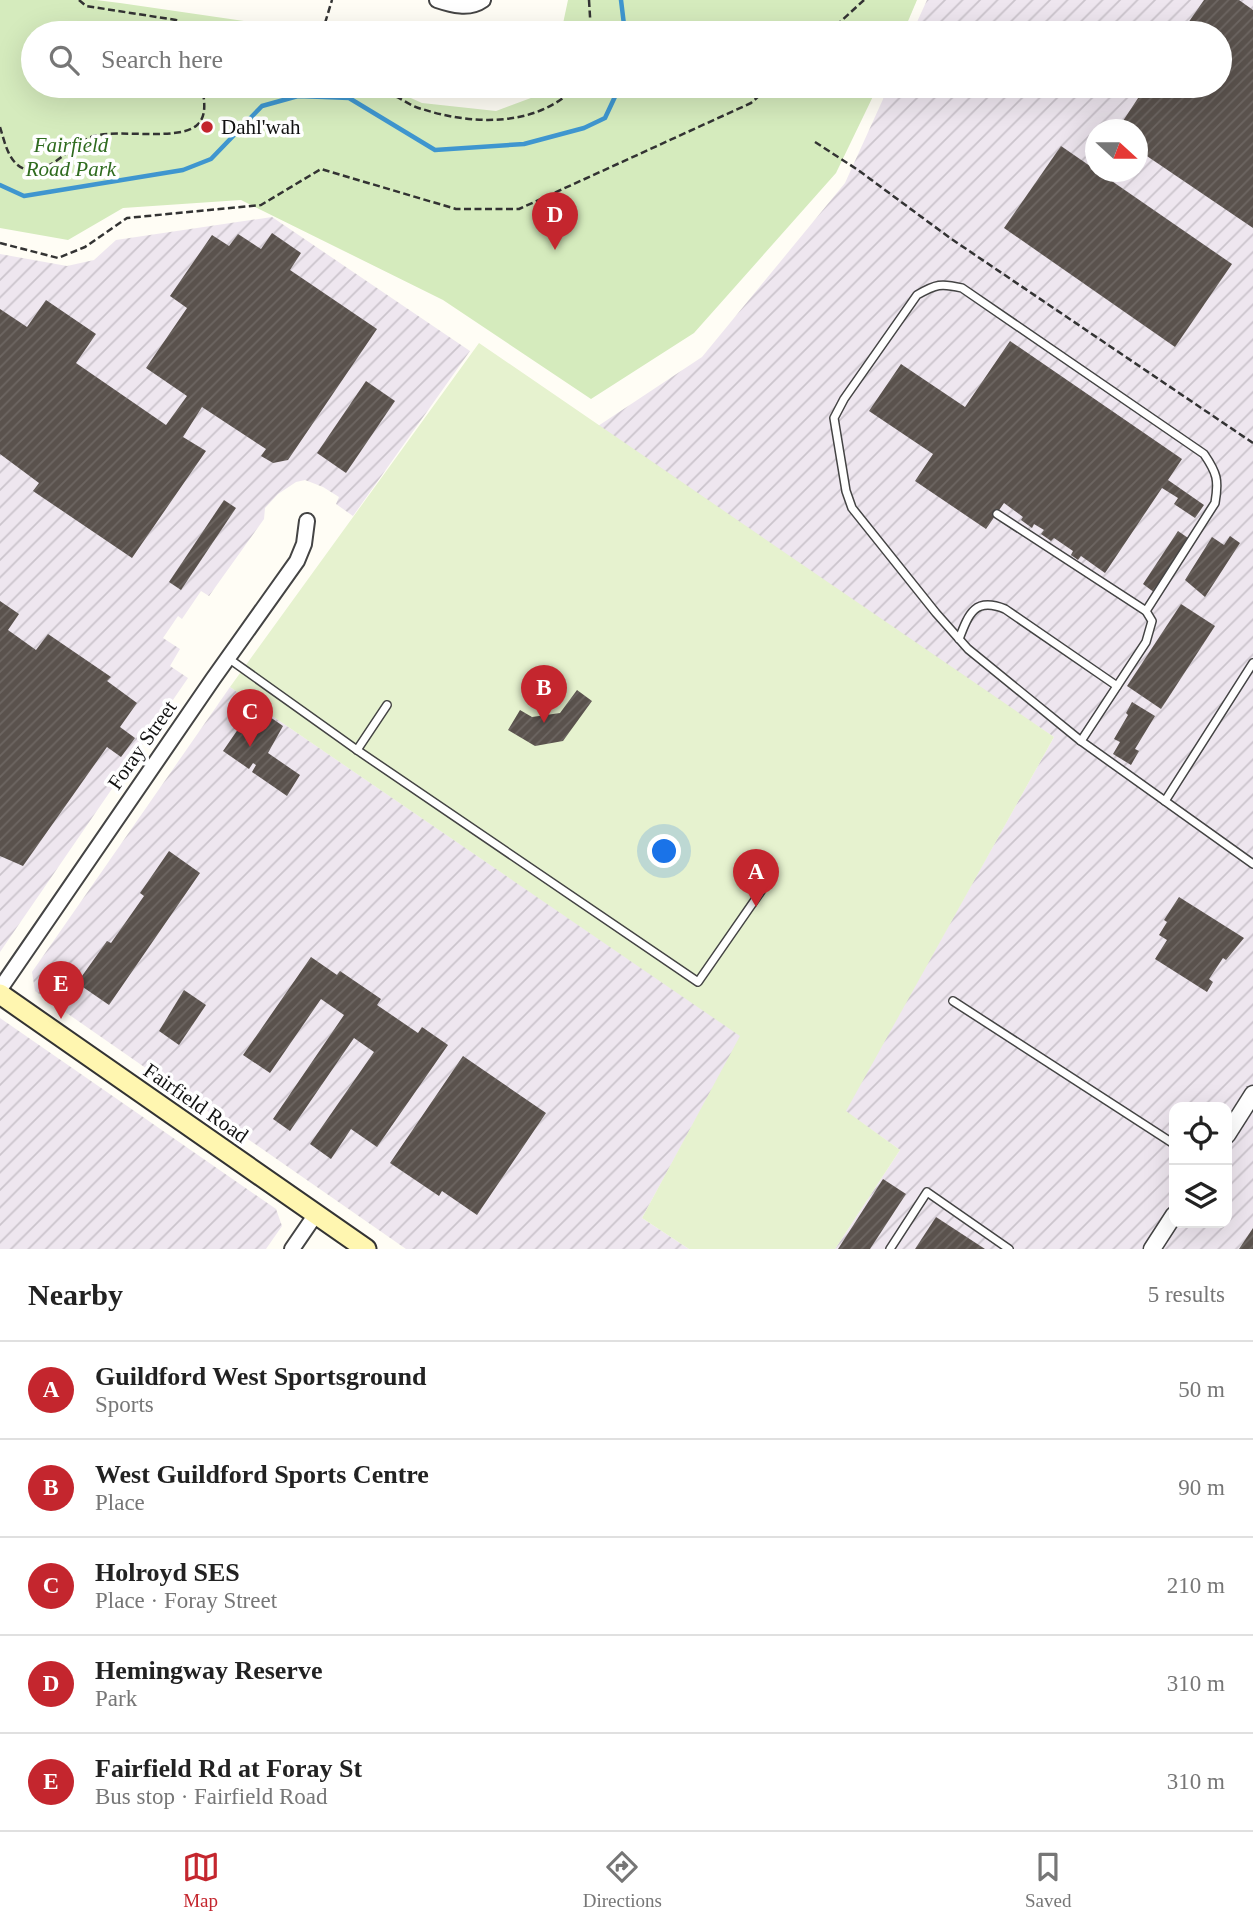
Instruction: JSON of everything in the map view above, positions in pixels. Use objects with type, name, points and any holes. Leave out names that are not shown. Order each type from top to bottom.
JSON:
[{"type":"main road","name":"Fairfield Road","points":[[0,994],[366,1249]]},
{"type":"street","points":[[437,0],[458,7],[478,4],[483,0]]},
{"type":"street","name":"Foray Street","points":[[0,989],[297,561],[304,544],[307,521]]},
{"type":"street","points":[[1232,1127],[1253,1094]]},
{"type":"street","points":[[292,1249],[316,1214]]},
{"type":"street","points":[[1152,1249],[1169,1223]]},
{"type":"lane","points":[[1146,611],[1216,503],[1219,485],[1214,469],[1204,454],[962,288],[946,284],[933,286],[917,295],[844,399],[834,418],[846,491],[852,508],[968,649],[1082,741],[1253,864]]},
{"type":"lane","points":[[997,514],[1146,611],[1152,621],[1146,642],[1082,741]]},
{"type":"lane","points":[[959,639],[967,618],[978,606],[991,603],[1005,609],[1117,686]]},
{"type":"lane","points":[[228,658],[357,750],[698,982],[768,881]]},
{"type":"lane","points":[[1165,801],[1253,663]]},
{"type":"lane","points":[[357,750],[387,705]]},
{"type":"lane","points":[[953,1001],[1169,1141]]},
{"type":"lane","points":[[890,1249],[927,1192],[1009,1249]]},
{"type":"path","points":[[79,0],[86,6],[178,21]]},
{"type":"path","points":[[326,21],[332,0]]},
{"type":"path","points":[[589,0],[590,21]]},
{"type":"path","points":[[841,21],[864,0]]},
{"type":"path","points":[[0,127],[9,156],[27,170],[41,170],[56,162],[71,148],[92,137],[113,133],[187,132],[198,124],[203,116],[202,98]]},
{"type":"path","points":[[398,98],[419,109],[480,121],[506,120],[537,111],[562,98]]},
{"type":"path","points":[[0,243],[58,258],[85,247],[127,218],[261,205],[321,169],[456,209],[519,209],[757,98]]},
{"type":"path","points":[[815,142],[858,170],[950,238],[1253,443]]},
{"type":"shaded area","points":[[927,0],[1253,0],[1253,1249],[835,1249],[900,1150],[845,1111],[1054,737],[589,432],[702,357],[845,183],[884,98],[1232,98],[1232,21],[917,21]]},
{"type":"shaded area","points":[[272,217],[470,351],[353,516],[336,504],[339,497],[323,487],[305,480],[296,482],[278,494],[265,508],[264,519],[209,596],[201,591],[182,619],[178,616],[163,638],[180,649],[170,666],[188,678],[0,952],[0,254],[67,266],[94,260],[116,240]]},
{"type":"shaded area","points":[[230,687],[741,1036],[642,1218],[689,1249],[406,1249],[35,991],[32,972]]},
{"type":"shaded area","points":[[0,1018],[276,1209],[282,1226],[266,1249],[0,1249]]},
{"type":"green space","name":"Fairfield Road Park","points":[[0,0],[96,0],[243,21],[21,21],[21,98],[411,98],[422,103],[496,111],[531,98],[872,98],[836,173],[694,333],[591,399],[443,300],[241,200],[123,208],[68,240],[0,228]]},
{"type":"green space","points":[[568,0],[917,0],[908,21],[564,21]]},
{"type":"green space","points":[[479,343],[1054,737],[846,1111],[900,1150],[835,1249],[689,1249],[642,1218],[740,1036],[230,687]]},
{"type":"building","points":[[1204,0],[1239,0],[1253,10],[1253,228],[1148,157],[1148,119],[1124,119],[1138,98],[1232,98],[1232,21],[1189,21]]},
{"type":"building","points":[[1061,146],[1085,163],[1085,182],[1113,182],[1232,264],[1175,347],[1004,228]]},
{"type":"building","points":[[272,233],[301,253],[290,270],[377,329],[288,460],[273,463],[261,456],[266,449],[202,407],[183,437],[206,451],[132,558],[33,491],[39,483],[0,454],[0,309],[27,327],[46,300],[96,334],[76,363],[166,425],[187,396],[146,368],[187,308],[170,296],[212,235],[229,246],[238,234],[261,249]]},
{"type":"building","points":[[1010,341],[1182,459],[1168,480],[1204,505],[1195,518],[1174,504],[1178,498],[1162,488],[1105,573],[1081,556],[1078,560],[1071,555],[1073,551],[1054,538],[1051,541],[1041,534],[1044,530],[1034,524],[1032,528],[1021,520],[1023,517],[1004,503],[986,529],[915,481],[933,454],[869,411],[901,364],[965,407]]},
{"type":"building","points":[[366,381],[395,401],[346,473],[317,453]]},
{"type":"building","points":[[224,500],[236,508],[181,590],[169,582]]},
{"type":"building","points":[[1178,531],[1191,540],[1155,593],[1143,584]]},
{"type":"building","points":[[1230,536],[1240,543],[1205,597],[1185,580],[1212,537],[1224,545]]},
{"type":"building","points":[[0,601],[19,614],[8,630],[36,650],[48,634],[111,677],[107,681],[137,703],[120,727],[135,738],[121,757],[107,747],[23,866],[0,856]]},
{"type":"building","points":[[1181,604],[1215,626],[1161,709],[1127,686]]},
{"type":"building","points":[[577,690],[592,701],[563,741],[535,746],[508,730],[520,710],[532,717],[560,713]]},
{"type":"building","points":[[1132,702],[1155,716],[1135,749],[1139,751],[1131,765],[1113,754],[1120,742],[1114,739]]},
{"type":"building","points":[[254,706],[283,726],[268,753],[300,775],[287,796],[252,772],[256,765],[253,763],[249,769],[223,751]]},
{"type":"building","points":[[169,851],[200,873],[109,1005],[77,983],[107,941],[111,943],[144,896],[140,893]]},
{"type":"building","points":[[1179,897],[1244,938],[1226,960],[1223,958],[1209,979],[1213,982],[1207,992],[1155,959],[1167,940],[1159,935],[1167,922],[1164,920]]},
{"type":"building","points":[[311,957],[337,975],[340,971],[381,999],[377,1005],[418,1033],[422,1027],[448,1045],[377,1147],[351,1129],[331,1159],[310,1144],[374,1052],[354,1038],[290,1131],[273,1119],[344,1015],[321,999],[270,1073],[243,1055]]},
{"type":"building","points":[[184,990],[206,1005],[179,1045],[159,1031]]},
{"type":"building","points":[[463,1056],[546,1113],[477,1215],[442,1191],[439,1196],[390,1163]]},
{"type":"building","points":[[883,1179],[906,1194],[870,1249],[838,1249]]},
{"type":"building","points":[[936,1217],[985,1249],[915,1249]]},
{"type":"building","points":[[1253,1228],[1253,1249],[1239,1249]]},
{"type":"waterway","points":[[621,0],[624,21]]},
{"type":"waterway","points":[[0,185],[24,196],[183,170],[211,159],[262,106],[291,98]]},
{"type":"waterway","points":[[349,98],[435,150],[524,144],[584,128],[605,118],[614,98]]},
{"type":"place","name":"Dahl'wah","points":[[207,127]]},
{"type":"place","name":"Hemingway Reserve","points":[[555,250]]},
{"type":"place","name":"West Guildford Sports Centre","points":[[544,723]]},
{"type":"place","name":"Holroyd SES","points":[[250,747]]},
{"type":"place","name":"Guildford West Sportsground","points":[[756,907]]},
{"type":"place","name":"Fairfield Rd at Foray St","points":[[61,1019]]}]
